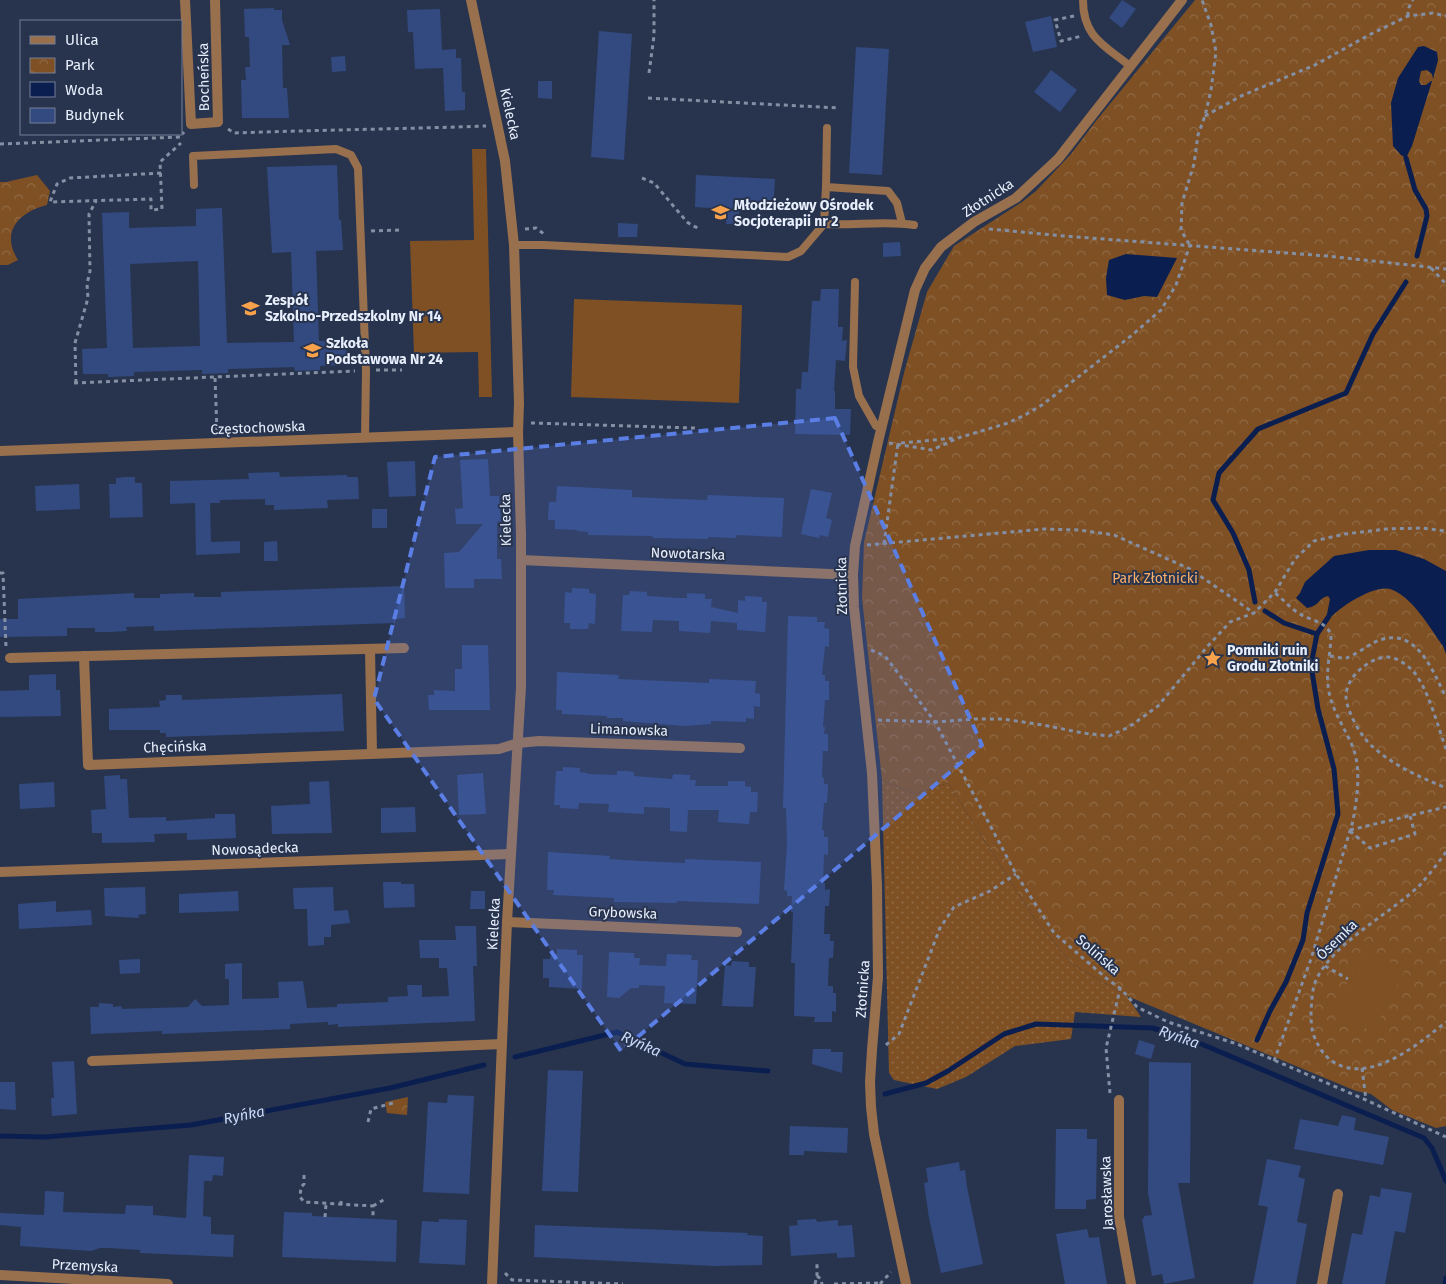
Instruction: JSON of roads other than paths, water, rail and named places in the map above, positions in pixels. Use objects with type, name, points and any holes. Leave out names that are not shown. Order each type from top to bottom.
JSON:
[{"type":"street","name":"Bocheńska","points":[[184,0],[191,124],[218,122],[216,0]]},
{"type":"street","name":"Kielecka","points":[[471,0],[506,160],[514,245],[519,403],[521,687],[507,922],[492,1284]]},
{"type":"street","name":"Złotnicka","points":[[906,1284],[874,1134],[870,1082],[879,946],[872,773],[854,607],[853,575],[855,546],[915,290],[925,268],[935,253],[974,222],[1016,198],[1058,158],[1182,0]]},
{"type":"street","name":"Częstochowska","points":[[0,451],[365,437],[518,427]]},
{"type":"street","name":"Nowotarska","points":[[521,560],[853,575]]},
{"type":"street","points":[[10,658],[404,648]]},
{"type":"street","points":[[370,649],[372,753]]},
{"type":"street","name":"Chęcińska","points":[[84,656],[88,765],[499,749],[518,743]]},
{"type":"street","name":"Limanowska","points":[[518,743],[539,741],[740,748]]},
{"type":"street","name":"Nowosądecka","points":[[0,872],[511,854]]},
{"type":"street","name":"Grybowska","points":[[507,922],[737,932]]},
{"type":"street","points":[[92,1061],[502,1044]]},
{"type":"street","name":"Jarosławska","points":[[1115,1098],[1119,1217],[1131,1284]]},
{"type":"street","points":[[1322,1284],[1338,1194]]},
{"type":"street","name":"Przemyska","points":[[0,1275],[168,1284]]},
{"type":"lane","points":[[1083,0],[1083,10],[1088,29],[1130,66]]},
{"type":"lane","points":[[514,245],[788,257],[801,251],[824,224],[827,128]]},
{"type":"lane","points":[[194,185],[193,156],[336,149],[351,155],[358,168],[366,371],[365,437]]},
{"type":"lane","points":[[826,187],[888,191],[897,203],[902,223]]},
{"type":"lane","points":[[824,224],[845,226],[914,224]]},
{"type":"lane","points":[[855,282],[853,368],[859,396],[876,426],[882,428]]},
{"type":"water","points":[[1424,46],[1437,52],[1438,60],[1433,79],[1432,74],[1427,70],[1421,71],[1419,81],[1421,85],[1426,85],[1432,81],[1412,146],[1406,158],[1393,146],[1391,103],[1398,78],[1418,47]]},
{"type":"water","points":[[1126,254],[1177,258],[1157,297],[1144,296],[1125,300],[1107,295],[1106,278],[1109,260]]},
{"type":"water","points":[[1369,550],[1396,550],[1424,559],[1446,571],[1446,654],[1443,646],[1413,605],[1406,598],[1390,589],[1379,589],[1364,594],[1332,616],[1327,614],[1330,599],[1328,596],[1322,598],[1314,606],[1307,608],[1296,598],[1305,582],[1334,556]]},
{"type":"waterway","points":[[1406,158],[1415,190],[1426,209],[1427,216],[1417,256]]},
{"type":"waterway","points":[[1255,602],[1249,570],[1233,533],[1213,500],[1219,473],[1258,429],[1346,393],[1373,334],[1406,282]]},
{"type":"waterway","points":[[1265,611],[1284,623],[1317,634]]},
{"type":"waterway","points":[[1257,1040],[1286,982],[1303,940],[1307,913],[1338,814],[1334,769],[1318,709],[1311,665],[1317,634],[1329,616]]},
{"type":"waterway","name":"Ryńka","points":[[885,1094],[926,1083],[948,1071],[1004,1034],[1036,1024],[1153,1028],[1199,1043],[1424,1138],[1432,1148],[1446,1181]]},
{"type":"waterway","name":"Ryńka","points":[[515,1057],[617,1032],[685,1064],[768,1071]]},
{"type":"waterway","name":"Ryńka","points":[[0,1136],[45,1137],[191,1125],[390,1088],[484,1065]]},
{"type":"waterway","name":"Ryńka","points":[[1445,1284],[1446,1278]]},
{"type":"place","name":"Młodzieżowy Ośrodek Socjoterapii nr 2","points":[[720,213]]},
{"type":"place","name":"Zespół Szkolno-Przedszkolny Nr 14","points":[[251,308]]},
{"type":"place","name":"Szkoła Podstawowa Nr 24","points":[[312,351]]},
{"type":"place","name":"Pomniki ruin Grodu Złotniki","points":[[1213,658]]},
{"type":"park label","name":"Park Złotnicki","points":[[1155,578]]}]
